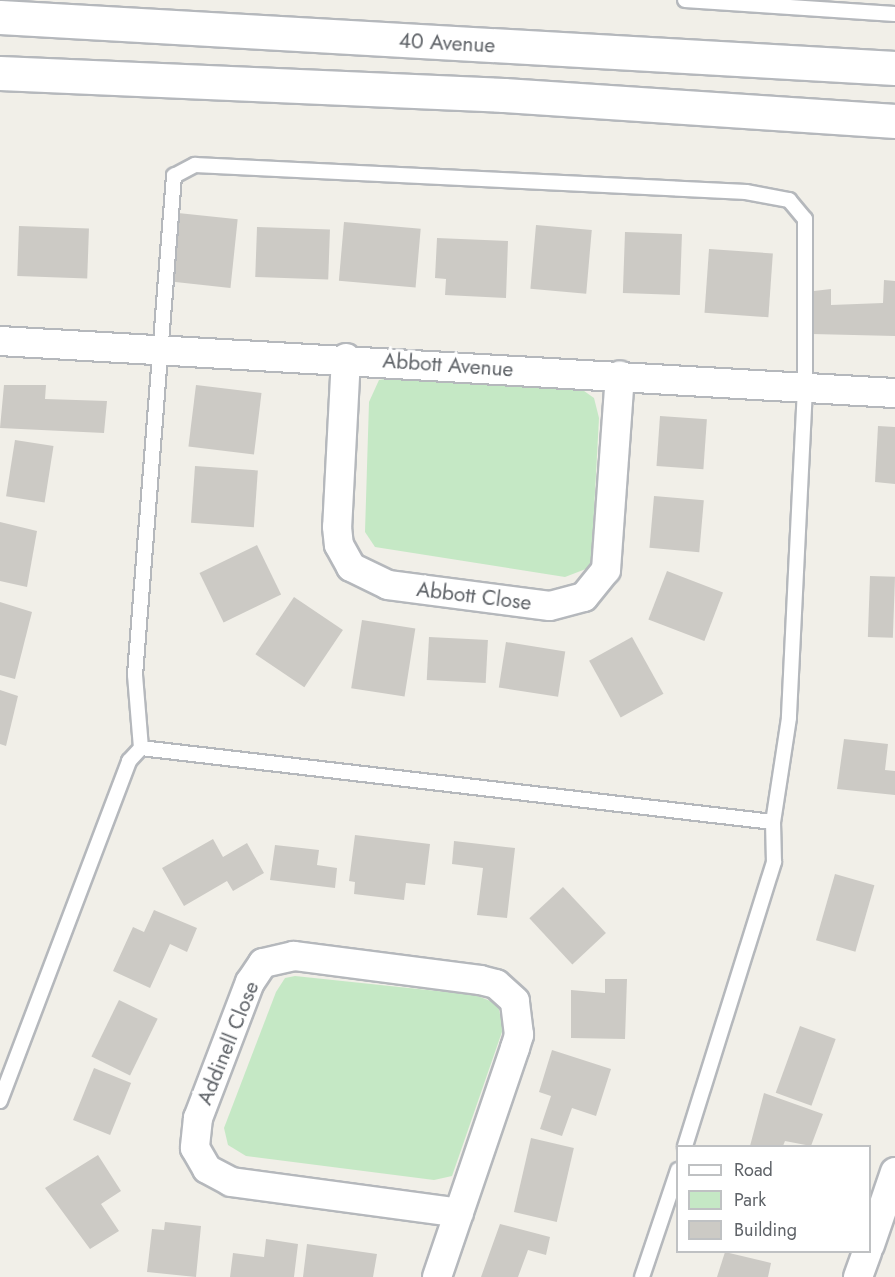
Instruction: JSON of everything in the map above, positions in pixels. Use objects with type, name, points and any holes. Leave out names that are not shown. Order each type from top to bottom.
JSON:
[{"type":"main road","name":"40 Avenue","points":[[0,17],[895,68]]},
{"type":"main road","points":[[0,73],[504,95],[895,122]]},
{"type":"street","name":"Abbott Avenue","points":[[0,341],[346,358],[895,393]]},
{"type":"street","name":"Abbott Close","points":[[346,358],[338,527],[347,562],[360,576],[388,585],[550,606],[584,597],[606,570],[620,376]]},
{"type":"street","name":"Addinell Close","points":[[437,1277],[459,1213],[519,1035],[515,1001],[496,984],[480,980],[294,956],[269,959],[250,982],[198,1118],[195,1148],[207,1169],[231,1182],[459,1213]]},
{"type":"street","points":[[871,1242],[895,1172]]},
{"type":"street","points":[[858,1277],[866,1253]]},
{"type":"lane","points":[[685,0],[835,5],[895,14]]},
{"type":"lane","points":[[0,1101],[129,760],[141,748],[135,675],[159,349],[167,205],[174,176],[195,165],[746,192],[789,200],[805,219],[805,388],[789,718],[773,822],[774,862],[685,1145]]},
{"type":"lane","points":[[141,748],[773,822]]},
{"type":"lane","points":[[642,1277],[676,1176]]},
{"type":"green space","points":[[401,376],[577,386],[594,398],[599,418],[591,567],[565,577],[375,547],[365,532],[369,402],[379,380]]},
{"type":"green space","points":[[295,976],[475,995],[498,1004],[503,1029],[452,1176],[434,1180],[246,1156],[228,1145],[224,1128],[276,992],[285,978]]},
{"type":"building","points":[[178,213],[238,219],[230,288],[171,282]]},
{"type":"building","points":[[344,222],[421,229],[416,287],[339,281]]},
{"type":"building","points":[[536,225],[592,230],[586,294],[530,289]]},
{"type":"building","points":[[19,226],[89,228],[87,278],[17,276]]},
{"type":"building","points":[[257,227],[330,230],[328,280],[255,277]]},
{"type":"building","points":[[625,232],[682,234],[680,295],[623,293]]},
{"type":"building","points":[[437,238],[508,241],[506,298],[445,295],[446,279],[435,278]]},
{"type":"building","points":[[709,249],[773,253],[768,317],[705,313]]},
{"type":"building","points":[[884,280],[895,281],[895,336],[812,334],[814,291],[831,289],[831,305],[883,303]]},
{"type":"building","points":[[4,385],[46,385],[45,399],[107,401],[104,433],[0,428]]},
{"type":"building","points":[[196,385],[262,393],[254,455],[188,447]]},
{"type":"building","points":[[660,416],[707,419],[703,469],[657,466]]},
{"type":"building","points":[[878,426],[895,427],[895,484],[875,482]]},
{"type":"building","points":[[15,440],[54,446],[45,502],[6,496]]},
{"type":"building","points":[[195,466],[258,470],[254,527],[191,523]]},
{"type":"building","points":[[654,496],[704,500],[699,552],[649,548]]},
{"type":"building","points":[[0,522],[37,531],[27,587],[0,581]]},
{"type":"building","points":[[257,545],[281,594],[224,622],[199,573]]},
{"type":"building","points":[[667,571],[723,593],[704,641],[648,620]]},
{"type":"building","points":[[870,576],[895,577],[893,638],[868,637]]},
{"type":"building","points":[[294,597],[343,630],[304,687],[255,654]]},
{"type":"building","points":[[0,602],[32,612],[15,679],[0,675]]},
{"type":"building","points":[[362,620],[415,628],[405,697],[351,688]]},
{"type":"building","points":[[429,637],[488,640],[486,683],[427,680]]},
{"type":"building","points":[[632,637],[664,694],[621,718],[589,661]]},
{"type":"building","points":[[506,642],[565,651],[558,697],[499,687]]},
{"type":"building","points":[[0,690],[18,696],[6,746],[0,744]]},
{"type":"building","points":[[844,739],[888,744],[885,770],[895,771],[895,795],[837,789]]},
{"type":"building","points":[[355,835],[430,844],[425,885],[406,883],[404,900],[354,894],[355,882],[349,881]]},
{"type":"building","points":[[213,839],[223,857],[247,843],[264,873],[233,891],[227,881],[184,906],[162,868]]},
{"type":"building","points":[[454,841],[515,848],[507,918],[477,915],[483,868],[452,864]]},
{"type":"building","points":[[275,845],[319,850],[317,865],[337,868],[335,888],[270,880]]},
{"type":"building","points":[[835,874],[874,885],[855,952],[816,940]]},
{"type":"building","points":[[563,887],[606,933],[572,964],[529,918]]},
{"type":"building","points":[[154,910],[197,928],[187,952],[170,944],[150,988],[113,971],[133,927],[144,932]]},
{"type":"building","points":[[605,979],[627,979],[625,1039],[571,1038],[571,990],[605,993]]},
{"type":"building","points":[[119,1000],[158,1019],[130,1075],[91,1057]]},
{"type":"building","points":[[800,1026],[836,1039],[811,1106],[776,1093]]},
{"type":"building","points":[[552,1050],[611,1069],[596,1116],[572,1108],[562,1136],[540,1129],[551,1096],[539,1092]]},
{"type":"building","points":[[94,1068],[131,1083],[110,1135],[73,1120]]},
{"type":"building","points":[[764,1093],[823,1114],[811,1145],[785,1141],[783,1145],[750,1145]]},
{"type":"building","points":[[531,1138],[574,1148],[557,1222],[514,1212]]},
{"type":"building","points":[[98,1155],[121,1191],[101,1204],[119,1231],[90,1249],[45,1188]]},
{"type":"building","points":[[165,1222],[201,1226],[196,1277],[147,1272],[152,1229],[164,1230]]},
{"type":"building","points":[[500,1224],[550,1237],[546,1255],[528,1250],[518,1277],[481,1277]]},
{"type":"building","points":[[266,1239],[298,1244],[294,1277],[230,1277],[233,1253],[264,1257]]},
{"type":"building","points":[[307,1244],[377,1254],[373,1277],[303,1277]]},
{"type":"building","points":[[725,1253],[771,1263],[768,1277],[717,1277]]}]
